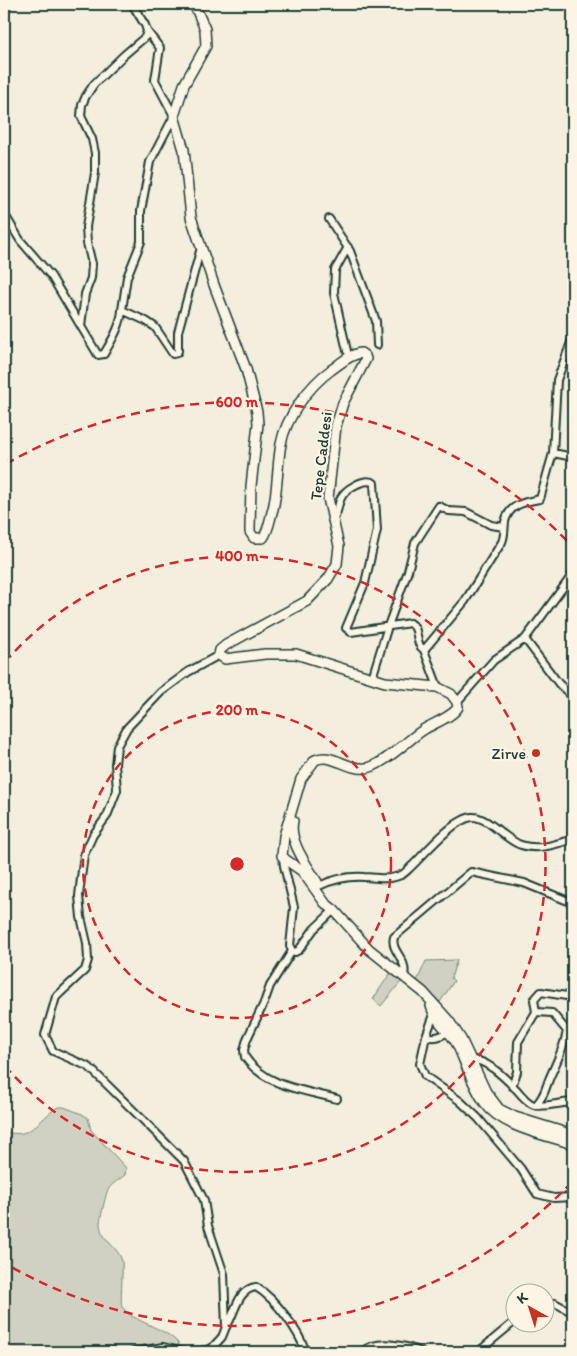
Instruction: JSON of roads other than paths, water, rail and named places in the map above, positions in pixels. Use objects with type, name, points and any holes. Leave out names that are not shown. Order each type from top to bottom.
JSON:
[{"type":"street","points":[[4,6],[9,4]]},
{"type":"street","points":[[92,4],[97,4]]},
{"type":"street","points":[[132,4],[147,31],[160,48],[155,80],[174,116]]},
{"type":"street","points":[[4,209],[5,215],[20,240],[51,276],[96,354],[102,356],[122,319],[127,277],[141,242],[141,211],[150,162],[174,116],[184,85],[206,46],[205,29],[194,4]]},
{"type":"street","points":[[81,326],[84,294],[91,278],[92,264],[87,243],[86,227],[95,173],[95,153],[92,139],[81,116],[82,106],[94,84],[145,37],[147,31]]},
{"type":"street","name":"Tepe Caddesi","points":[[174,116],[184,150],[191,217],[214,285],[246,369],[257,412],[258,424],[251,486],[250,527],[250,532],[254,538],[263,538],[267,530],[278,485],[281,444],[288,423],[303,398],[318,379],[341,363],[357,353],[365,356],[365,362],[343,403],[336,426],[328,498],[339,546],[339,560],[321,588],[300,606],[226,645],[220,650],[219,655]]},
{"type":"street","points":[[329,219],[348,247],[376,321],[377,345]]},
{"type":"street","points":[[347,351],[334,293],[335,270],[348,247]]},
{"type":"street","points":[[122,310],[150,324],[158,331],[171,353],[177,353],[180,327],[202,248]]},
{"type":"street","points":[[424,650],[465,601],[502,542],[507,515],[515,506],[540,499],[554,453],[557,380],[573,337]]},
{"type":"street","points":[[554,453],[573,457]]},
{"type":"street","points":[[332,520],[337,515],[343,494],[364,481],[374,483],[377,530],[365,583],[346,628],[351,632],[414,624],[417,629],[416,638],[419,646],[424,650],[438,687]]},
{"type":"street","points":[[372,678],[408,571],[415,543],[439,506],[450,511],[469,513],[491,525],[504,527]]},
{"type":"street","points":[[457,702],[494,660],[525,639],[573,574]]},
{"type":"street","points":[[525,639],[559,684],[573,697]]},
{"type":"street","points":[[226,1327],[224,1274],[208,1226],[204,1200],[184,1161],[89,1067],[52,1051],[45,1035],[56,997],[84,970],[88,960],[87,943],[78,896],[80,878],[84,855],[92,835],[107,816],[117,790],[115,764],[117,746],[127,728],[161,692],[188,672],[219,655],[226,659],[265,654],[296,654],[397,684],[438,687],[451,694],[457,702],[457,710],[425,729],[370,768],[351,768],[325,758],[315,760],[301,779],[281,853],[286,860],[302,871],[325,903],[334,910]]},
{"type":"street","points":[[309,768],[292,825],[294,837],[298,848],[334,910],[369,949],[404,976],[431,1001],[450,1029],[486,1092],[496,1105],[515,1118],[573,1135]]},
{"type":"street","points":[[319,886],[333,879],[348,877],[382,879],[402,874],[460,820],[473,817],[488,822],[502,834],[520,845],[539,848],[573,840]]},
{"type":"street","points":[[282,846],[291,843],[298,848],[297,858],[286,860]]},
{"type":"street","points":[[286,860],[284,866],[294,907],[290,946],[292,951]]},
{"type":"street","points":[[404,976],[405,965],[394,947],[394,937],[471,872],[524,883],[573,903]]},
{"type":"street","points":[[292,951],[299,950],[314,929],[334,910]]},
{"type":"street","points":[[292,951],[270,986],[247,1039],[244,1057],[258,1072],[274,1082],[337,1099]]},
{"type":"street","points":[[512,1086],[517,1072],[518,1042],[536,1012],[534,1000],[541,992],[573,997]]},
{"type":"street","points":[[436,1011],[426,1036],[420,1064],[425,1076],[460,1101],[478,1118],[521,1169],[537,1194],[554,1198],[573,1197]]},
{"type":"street","points":[[536,1012],[552,1014],[570,1031],[549,1079],[545,1095],[536,1106]]},
{"type":"street","points":[[426,1036],[431,1038],[437,1037],[450,1029]]},
{"type":"street","points":[[467,1061],[482,1062],[536,1106],[573,1102]]},
{"type":"street","points":[[467,1061],[484,1102],[499,1118],[573,1144]]},
{"type":"street","points":[[196,1352],[211,1349],[222,1337],[238,1300],[250,1289],[256,1287],[287,1317],[306,1352]]},
{"type":"street","points":[[554,1302],[573,1313]]},
{"type":"street","points":[[478,1352],[504,1330]]},
{"type":"street","points":[[362,1352],[372,1346],[379,1345],[421,1352]]},
{"type":"street","points":[[134,1352],[163,1347],[184,1352]]},
{"type":"place","name":"Zirve","points":[[536,753]]}]
